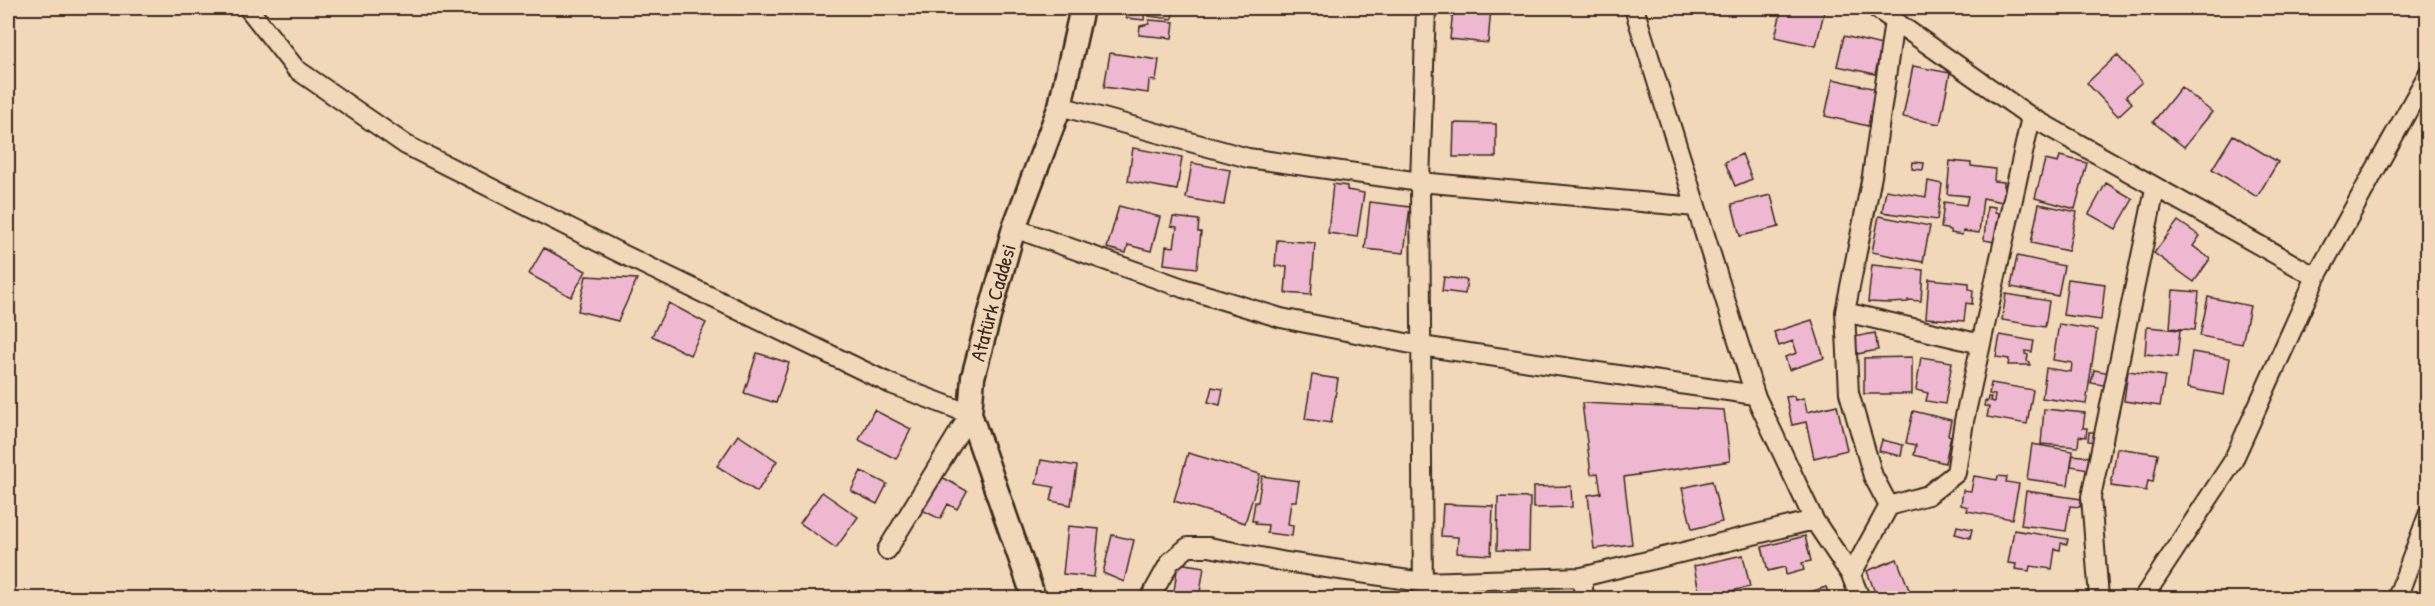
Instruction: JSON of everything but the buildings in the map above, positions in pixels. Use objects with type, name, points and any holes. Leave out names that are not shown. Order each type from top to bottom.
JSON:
[{"type":"street","points":[[248,8],[296,69],[406,145],[616,251],[891,384],[970,414],[887,550]]},
{"type":"street","name":"Atatürk Caddesi","points":[[1034,598],[970,414],[974,377],[1014,228],[1060,106],[1082,8]]},
{"type":"street","points":[[1423,590],[1420,182],[1426,8]]},
{"type":"street","points":[[1634,8],[1755,395],[1814,520],[1851,575],[1860,598]]},
{"type":"street","points":[[1876,8],[2031,117],[2316,277]]},
{"type":"street","points":[[1889,506],[1873,476],[1849,393],[1845,312],[1872,176],[1894,21]]},
{"type":"street","points":[[2142,598],[2232,463],[2316,277],[2427,74]]},
{"type":"street","points":[[1060,106],[1248,158],[1420,182],[1696,207]]},
{"type":"street","points":[[1851,575],[1889,506],[1928,495],[1956,473],[1964,421],[2031,117]]},
{"type":"street","points":[[2099,598],[2091,497],[2156,189]]},
{"type":"street","points":[[1014,228],[1183,288],[1281,318],[1421,346],[1755,395]]},
{"type":"street","points":[[1845,312],[1981,344]]},
{"type":"street","points":[[2397,598],[2427,515]]},
{"type":"street","points":[[1150,598],[1170,562],[1188,547],[1209,547],[1423,590],[1582,578],[1814,520]]},
{"type":"street","points":[[1582,578],[1584,598]]}]
